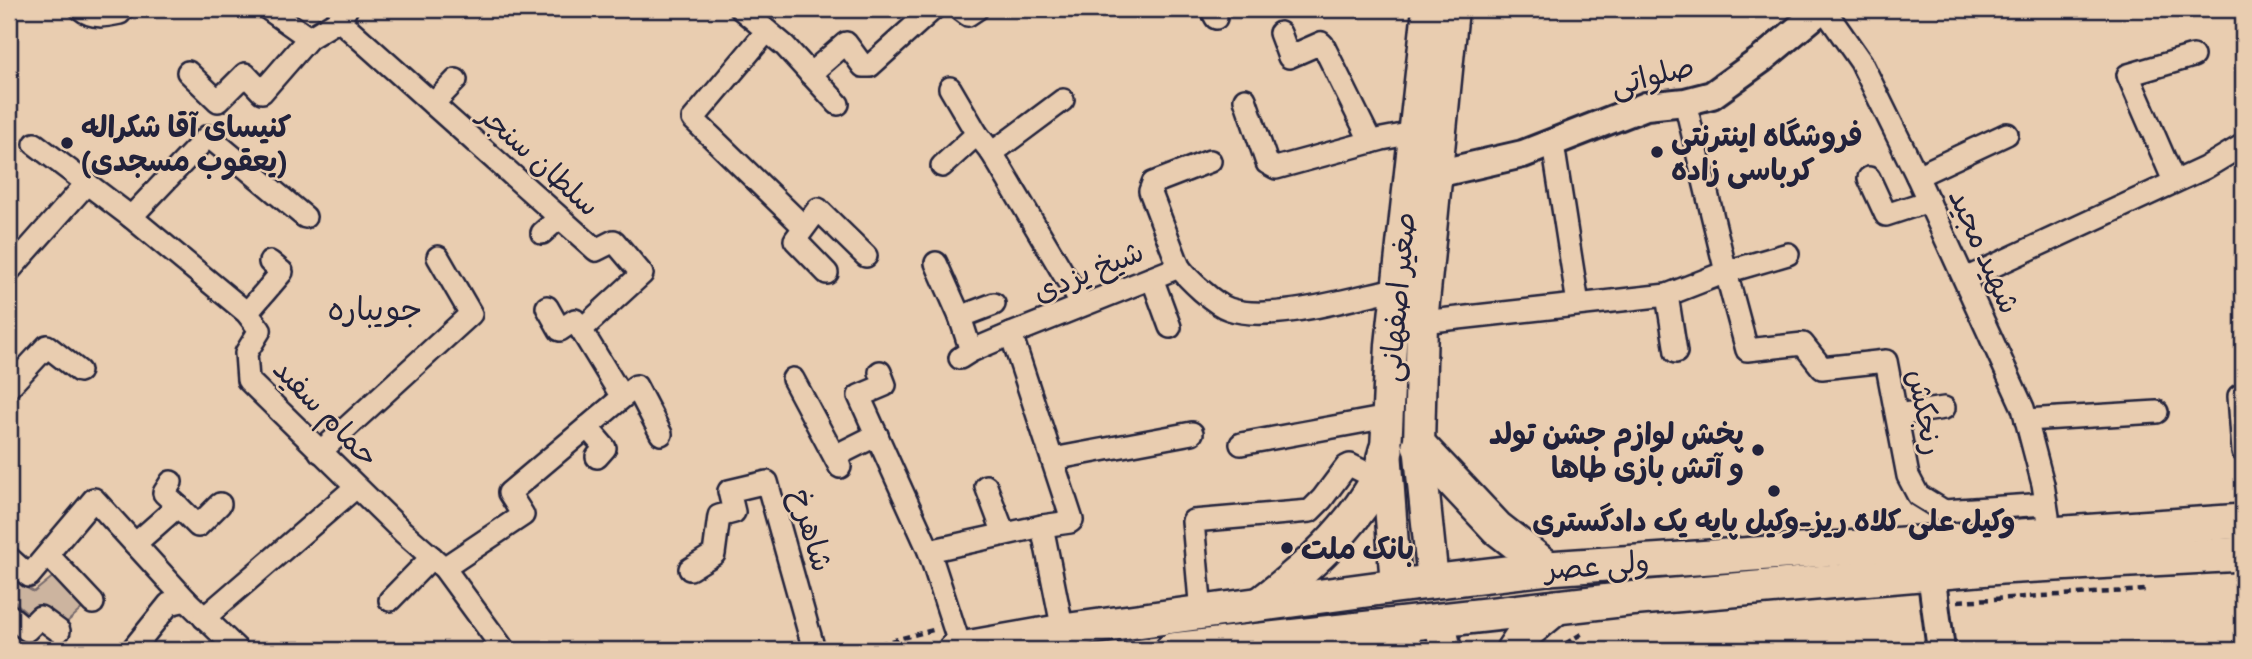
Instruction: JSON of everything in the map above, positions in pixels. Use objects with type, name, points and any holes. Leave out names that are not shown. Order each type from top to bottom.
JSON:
[{"type":"main road","name":"صغیر اصفهانی","points":[[1396,586],[1382,464],[1388,417],[1395,289],[1413,133],[1447,9]]},
{"type":"main road","name":"صغیر اصفهانی","points":[[1433,581],[1419,445],[1422,322],[1436,174],[1447,9]]},
{"type":"main road","points":[[1419,445],[1497,528],[1548,568]]},
{"type":"main road","points":[[1260,605],[1301,573],[1342,532],[1382,464]]},
{"type":"main road","name":"ولی عصر","points":[[958,650],[1063,631],[1548,568],[2048,519],[2243,521]]},
{"type":"main road","name":"ولی عصر","points":[[1172,650],[1442,635],[1556,607],[1933,588],[2243,554]]},
{"type":"main road","points":[[1433,581],[1442,635]]},
{"type":"main road","points":[[1396,586],[1404,637]]},
{"type":"main road","points":[[1513,650],[1523,635],[1556,607]]},
{"type":"street","points":[[81,9],[103,17],[120,13],[123,9]]},
{"type":"street","points":[[268,9],[309,38]]},
{"type":"street","points":[[741,9],[785,46],[838,104]]},
{"type":"street","points":[[810,74],[846,43],[863,66],[870,66],[933,9]]},
{"type":"street","points":[[960,9],[968,16],[976,9]]},
{"type":"street","name":"صلواتی","points":[[1436,174],[1523,154],[1646,106],[1685,102],[1712,95],[1762,59],[1823,9]]},
{"type":"street","name":"شهید مجید","points":[[1823,9],[1861,62],[1929,201],[2023,408],[2048,519]]},
{"type":"street","name":"سلطان سنجر","points":[[188,72],[218,101],[245,74],[262,92],[309,38],[343,14],[433,104],[559,218],[596,250],[614,241],[642,274],[581,330]]},
{"type":"street","points":[[767,31],[693,118],[804,227]]},
{"type":"street","points":[[1280,33],[1289,57],[1321,43],[1323,45],[1371,142]]},
{"type":"street","points":[[2174,181],[2128,75],[2193,56]]},
{"type":"street","points":[[433,104],[456,80]]},
{"type":"street","points":[[950,88],[977,134],[992,153],[1082,306]]},
{"type":"street","points":[[1245,99],[1267,163],[1271,167],[1413,133]]},
{"type":"street","points":[[992,153],[1063,100]]},
{"type":"street","name":"رنجکش","points":[[1685,102],[1747,350],[1803,344],[1822,368],[1886,361],[1909,477],[1918,495],[1944,511],[2048,519]]},
{"type":"street","points":[[942,166],[977,134]]},
{"type":"street","points":[[1917,176],[2007,134]]},
{"type":"street","points":[[131,217],[208,136],[305,217]]},
{"type":"street","points":[[35,144],[131,217],[247,313],[282,272],[270,262]]},
{"type":"street","points":[[1553,144],[1578,304]]},
{"type":"street","points":[[1965,279],[2205,169],[2243,145]]},
{"type":"street","points":[[1179,267],[1150,191],[1153,183],[1210,161]]},
{"type":"street","points":[[1868,178],[1886,215],[1929,201]]},
{"type":"street","points":[[9,271],[87,183]]},
{"type":"street","points":[[827,273],[795,240],[818,209],[866,256]]},
{"type":"street","points":[[542,233],[559,218]]},
{"type":"street","points":[[1422,322],[1667,295],[1726,272],[1788,254]]},
{"type":"street","points":[[320,452],[471,314],[438,257]]},
{"type":"street","points":[[936,263],[960,317],[966,354],[1012,334]]},
{"type":"street","name":"شیخ یزدی","points":[[929,551],[1072,520],[1012,334],[1179,267],[1190,281],[1228,309],[1259,313],[1282,312],[1395,289]]},
{"type":"street","points":[[1153,278],[1170,327]]},
{"type":"street","points":[[1667,295],[1676,352]]},
{"type":"street","points":[[960,317],[994,304]]},
{"type":"street","points":[[547,307],[560,330],[575,320],[622,397]]},
{"type":"street","name":"حمام سفید","points":[[247,313],[260,330],[246,353],[248,380],[356,487],[438,562],[504,650]]},
{"type":"street","points":[[9,387],[47,346],[79,371]]},
{"type":"street","points":[[880,372],[885,385],[859,396],[929,551],[958,650]]},
{"type":"street","points":[[793,379],[838,461],[877,435]]},
{"type":"street","points":[[390,600],[438,562],[523,514],[509,494],[636,386],[661,434]]},
{"type":"street","points":[[2239,396],[2243,451]]},
{"type":"street","points":[[1897,415],[1944,408]]},
{"type":"street","points":[[2026,419],[2157,412]]},
{"type":"street","points":[[1241,444],[1388,417]]},
{"type":"street","points":[[587,427],[605,448],[597,457]]},
{"type":"street","points":[[1052,459],[1192,433]]},
{"type":"street","points":[[1201,613],[1193,521],[1310,512],[1346,467],[1382,464]]},
{"type":"street","points":[[172,482],[164,493],[198,526],[220,504]]},
{"type":"street","name":"شاهرخ","points":[[690,569],[714,554],[719,516],[734,512],[729,491],[767,482],[814,650]]},
{"type":"street","points":[[986,486],[1004,534]]},
{"type":"street","points":[[204,618],[356,487]]},
{"type":"street","points":[[15,567],[48,555],[94,499],[186,600],[238,650]]},
{"type":"street","points":[[135,544],[178,506]]},
{"type":"street","points":[[1042,526],[1063,631]]},
{"type":"street","points":[[48,555],[93,603]]},
{"type":"street","points":[[1933,588],[1941,650]]},
{"type":"street","points":[[132,650],[169,604],[186,600]]},
{"type":"street","points":[[9,615],[27,630],[40,617],[59,631]]},
{"type":"path","points":[[1933,588],[2150,590]]},
{"type":"path","points":[[1555,650],[1585,632]]},
{"type":"shaded area","points":[[55,575],[85,606],[65,624],[30,615],[9,597],[9,587],[14,581],[34,592]]},
{"type":"place","name":"کنیسای آقا شکراله (یعقوب مسجدی)","points":[[67,143]]},
{"type":"place","name":"فروشگاه اینترنتی کرباسی زاده","points":[[1657,152]]},
{"type":"place","name":"پخش لوازم جشن تولد و آتش بازی طاها","points":[[1758,450]]},
{"type":"place","name":"وکیل علی کلاه ریز-وکیل پایه یک دادگستری","points":[[1774,491]]},
{"type":"place","name":"بانک ملت","points":[[1287,548]]},
{"type":"district","name":"جویباره","points":[[375,309]]}]
